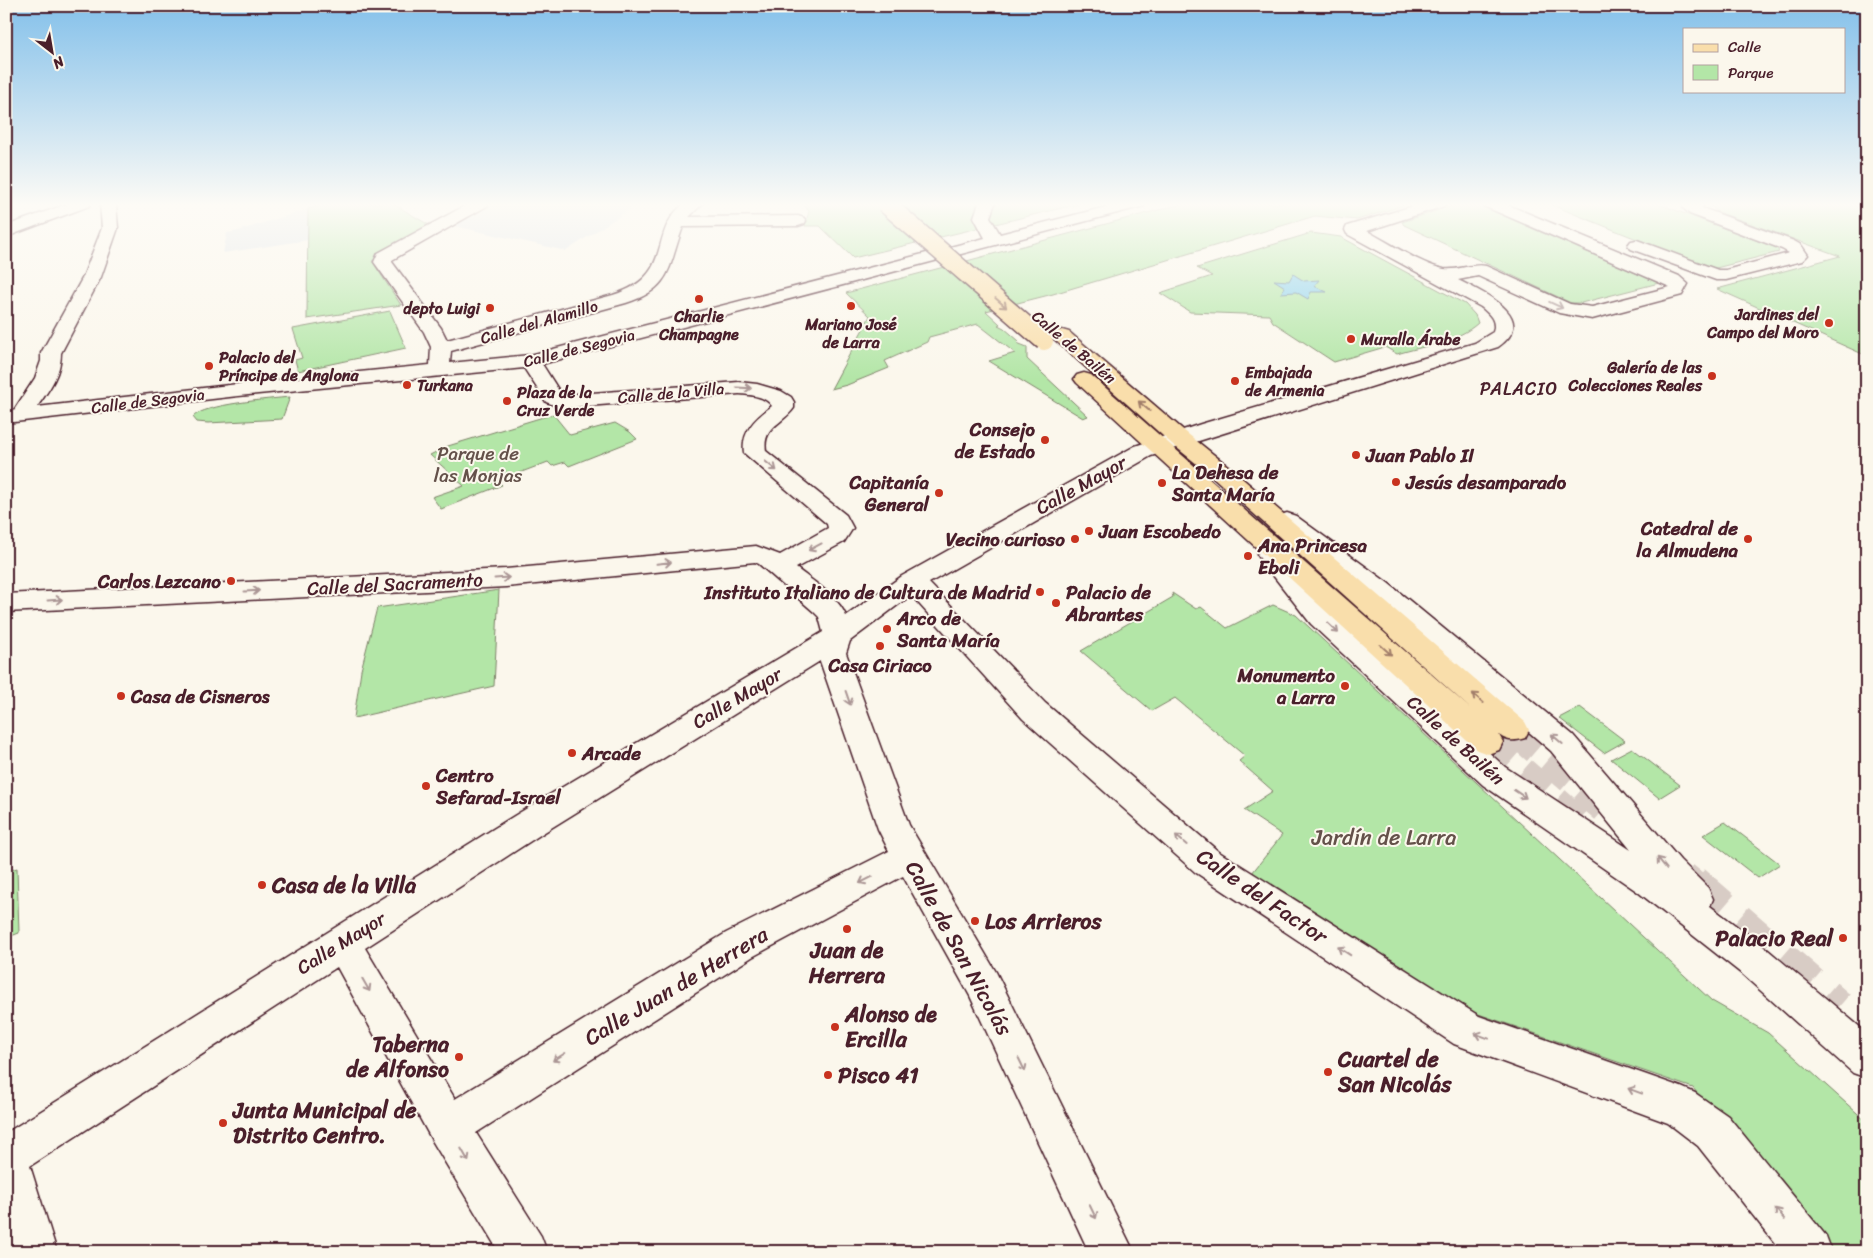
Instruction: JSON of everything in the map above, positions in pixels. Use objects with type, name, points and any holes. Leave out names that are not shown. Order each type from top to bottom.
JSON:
[{"type":"main road","name":"Calle de Bailén","points":[[959,262],[1053,338]]},
{"type":"main road","name":"Calle de Bailén","points":[[969,262],[1170,442],[1514,730]]},
{"type":"main road","name":"Calle de Bailén","points":[[1208,474],[1488,742]]},
{"type":"street","points":[[14,416],[49,371],[52,360],[51,353],[92,277],[98,262]]},
{"type":"street","points":[[383,262],[434,332],[440,347],[439,370]]},
{"type":"street","name":"Calle del Alamillo","points":[[440,347],[562,316],[636,292],[646,288],[657,276],[662,262]]},
{"type":"street","name":"Calle de Segovia","points":[[14,416],[238,390],[530,361],[912,262]]},
{"type":"street","points":[[1412,262],[1473,295]]},
{"type":"street","points":[[1426,269],[1453,275],[1464,275],[1480,270],[1566,309],[1581,313],[1592,313],[1676,291],[1680,287],[1673,280],[1640,262]]},
{"type":"street","points":[[1681,262],[1716,275],[1743,271],[1778,262]]},
{"type":"street","points":[[1464,275],[1461,277],[1460,282],[1473,295]]},
{"type":"street","name":"Calle Mayor","points":[[6,1157],[531,823],[838,636],[911,582],[1130,458],[1170,442],[1482,347],[1500,338],[1505,328],[1505,322],[1500,312],[1473,295]]},
{"type":"street","name":"Calle de la Villa","points":[[530,361],[556,401],[568,402],[739,388],[766,392],[776,396],[783,402],[783,408],[765,422],[754,436],[755,453],[837,520],[841,528],[835,536],[778,566]]},
{"type":"street","name":"Calle de Bailén","points":[[1208,474],[1321,617],[1494,776],[1650,881],[1755,962],[1867,1059]]},
{"type":"street","name":"Calle de Bailén","points":[[1208,474],[1379,589],[1562,743],[1668,870],[1755,962]]},
{"type":"street","name":"Calle del Sacramento","points":[[6,603],[506,578],[756,554],[768,558],[832,614],[838,636]]},
{"type":"street","name":"Calle del Factor","points":[[911,582],[927,595],[1034,711],[1207,862],[1468,1031],[1680,1107],[1713,1131],[1810,1252]]},
{"type":"street","name":"Calle de San Nicolás","points":[[838,636],[832,652],[894,829],[983,984],[1112,1252]]},
{"type":"street","name":"Calle Juan de Herrera","points":[[448,1127],[739,945],[909,858]]},
{"type":"street","points":[[342,942],[448,1127],[525,1252]]},
{"type":"street","points":[[6,1157],[35,1252]]},
{"type":"green space","points":[[308,262],[372,262],[401,305],[307,319]]},
{"type":"green space","points":[[964,262],[1161,262],[1053,294],[986,311],[1000,324],[998,325],[1019,341],[1017,343],[1027,347],[1027,359],[1088,416],[1083,418],[989,361],[1015,353],[978,324],[929,337],[927,342],[885,361],[889,368],[847,385],[831,389],[870,316],[846,293]]},
{"type":"green space","points":[[1217,262],[1387,262],[1465,304],[1475,315],[1478,323],[1460,335],[1429,346],[1397,354],[1385,347],[1334,362],[1273,322],[1269,315],[1190,312],[1160,293],[1212,276],[1197,268]]},
{"type":"green space","points":[[1483,262],[1610,262],[1659,283],[1581,303],[1571,303]]},
{"type":"green space","points":[[1693,262],[1741,262],[1716,268]]},
{"type":"green space","name":"Jardines del Campo del Moro","points":[[1819,262],[1867,262],[1867,356],[1717,289]]},
{"type":"green space","points":[[390,311],[406,348],[298,371],[295,360],[302,358],[293,329]]},
{"type":"green space","points":[[290,397],[282,419],[208,423],[197,422],[193,417],[200,412],[224,405]]},
{"type":"green space","name":"Parque de las Monjas","points":[[553,414],[570,435],[615,423],[630,432],[637,439],[569,466],[565,462],[552,466],[548,462],[498,481],[502,485],[441,509],[432,497],[464,486],[430,455],[448,446]]},
{"type":"green space","points":[[499,590],[494,686],[354,718],[361,670],[377,608]]},
{"type":"green space","name":"Jardín de Larra","points":[[1172,593],[1196,609],[1201,607],[1227,628],[1273,605],[1296,615],[1712,1001],[1768,1033],[1867,1122],[1867,1252],[1828,1252],[1693,1088],[1464,1009],[1252,873],[1282,835],[1244,810],[1273,791],[1239,761],[1245,756],[1175,698],[1152,711],[1081,651],[1173,597]]},
{"type":"green space","points":[[1580,707],[1625,741],[1604,753],[1559,718]]},
{"type":"green space","points":[[1632,748],[1680,785],[1659,798],[1611,759]]},
{"type":"green space","points":[[1725,822],[1780,864],[1758,878],[1703,835]]},
{"type":"green space","points":[[17,868],[19,933],[6,938],[6,872]]},
{"type":"water","points":[[1293,274],[1304,281],[1319,280],[1314,286],[1327,292],[1311,292],[1308,299],[1296,292],[1281,293],[1285,287],[1274,280],[1289,281]]},
{"type":"tunnel","points":[[1514,730],[1608,811]]},
{"type":"tunnel","points":[[1488,742],[1579,822]]},
{"type":"tunnel","points":[[1684,877],[1694,885]]},
{"type":"tunnel","points":[[1692,884],[1837,1009]]},
{"type":"place","name":"Charlie Champagne","points":[[699,299]]},
{"type":"place","name":"Mariano José de Larra","points":[[851,306]]},
{"type":"place","name":"depto Luigi","points":[[490,308]]},
{"type":"place","name":"Jardines del Campo del Moro","points":[[1829,323]]},
{"type":"place","name":"Muralla Árabe","points":[[1351,339]]},
{"type":"place","name":"Palacio del Príncipe de Anglona","points":[[209,366]]},
{"type":"place","name":"Galería de las Colecciones Reales","points":[[1712,376]]},
{"type":"place","name":"Embajada de Armenia","points":[[1235,381]]},
{"type":"place","name":"Turkana","points":[[407,385]]},
{"type":"place","name":"Plaza de la Cruz Verde","points":[[507,401]]},
{"type":"place","name":"Consejo de Estado","points":[[1045,440]]},
{"type":"place","name":"Juan Pablo II","points":[[1356,455]]},
{"type":"place","name":"Jesús desamparado","points":[[1396,482]]},
{"type":"place","name":"La Dehesa de Santa María","points":[[1162,483]]},
{"type":"place","name":"Capitanía General","points":[[939,493]]},
{"type":"place","name":"Juan Escobedo","points":[[1089,531]]},
{"type":"place","name":"Vecino curioso","points":[[1075,539]]},
{"type":"place","name":"Catedral de la Almudena","points":[[1748,539]]},
{"type":"place","name":"Ana Princesa Eboli","points":[[1248,556]]},
{"type":"place","name":"Carlos Lezcano","points":[[231,581]]},
{"type":"place","name":"Instituto Italiano de Cultura de Madrid","points":[[1040,592]]},
{"type":"place","name":"Palacio de Abrantes","points":[[1056,603]]},
{"type":"place","name":"Arco de Santa María","points":[[887,629]]},
{"type":"place","name":"Casa Ciriaco","points":[[880,646]]},
{"type":"place","name":"Monumento a Larra","points":[[1345,686]]},
{"type":"place","name":"Casa de Cisneros","points":[[121,696]]},
{"type":"place","name":"Arcade","points":[[572,753]]},
{"type":"place","name":"Centro Sefarad-Israel","points":[[426,786]]},
{"type":"place","name":"Casa de la Villa","points":[[262,885]]},
{"type":"place","name":"Los Arrieros","points":[[975,921]]},
{"type":"place","name":"Juan de Herrera","points":[[847,929]]},
{"type":"place","name":"Palacio Real","points":[[1843,938]]},
{"type":"place","name":"Alonso de Ercilla","points":[[835,1027]]},
{"type":"place","name":"Taberna de Alfonso","points":[[459,1057]]},
{"type":"place","name":"Cuartel de San Nicolás","points":[[1328,1072]]},
{"type":"place","name":"Pisco 41","points":[[828,1075]]},
{"type":"place","name":"Junta Municipal de Distrito Centro.","points":[[223,1123]]},
{"type":"district","name":"PALACIO","points":[[1519,389]]}]
